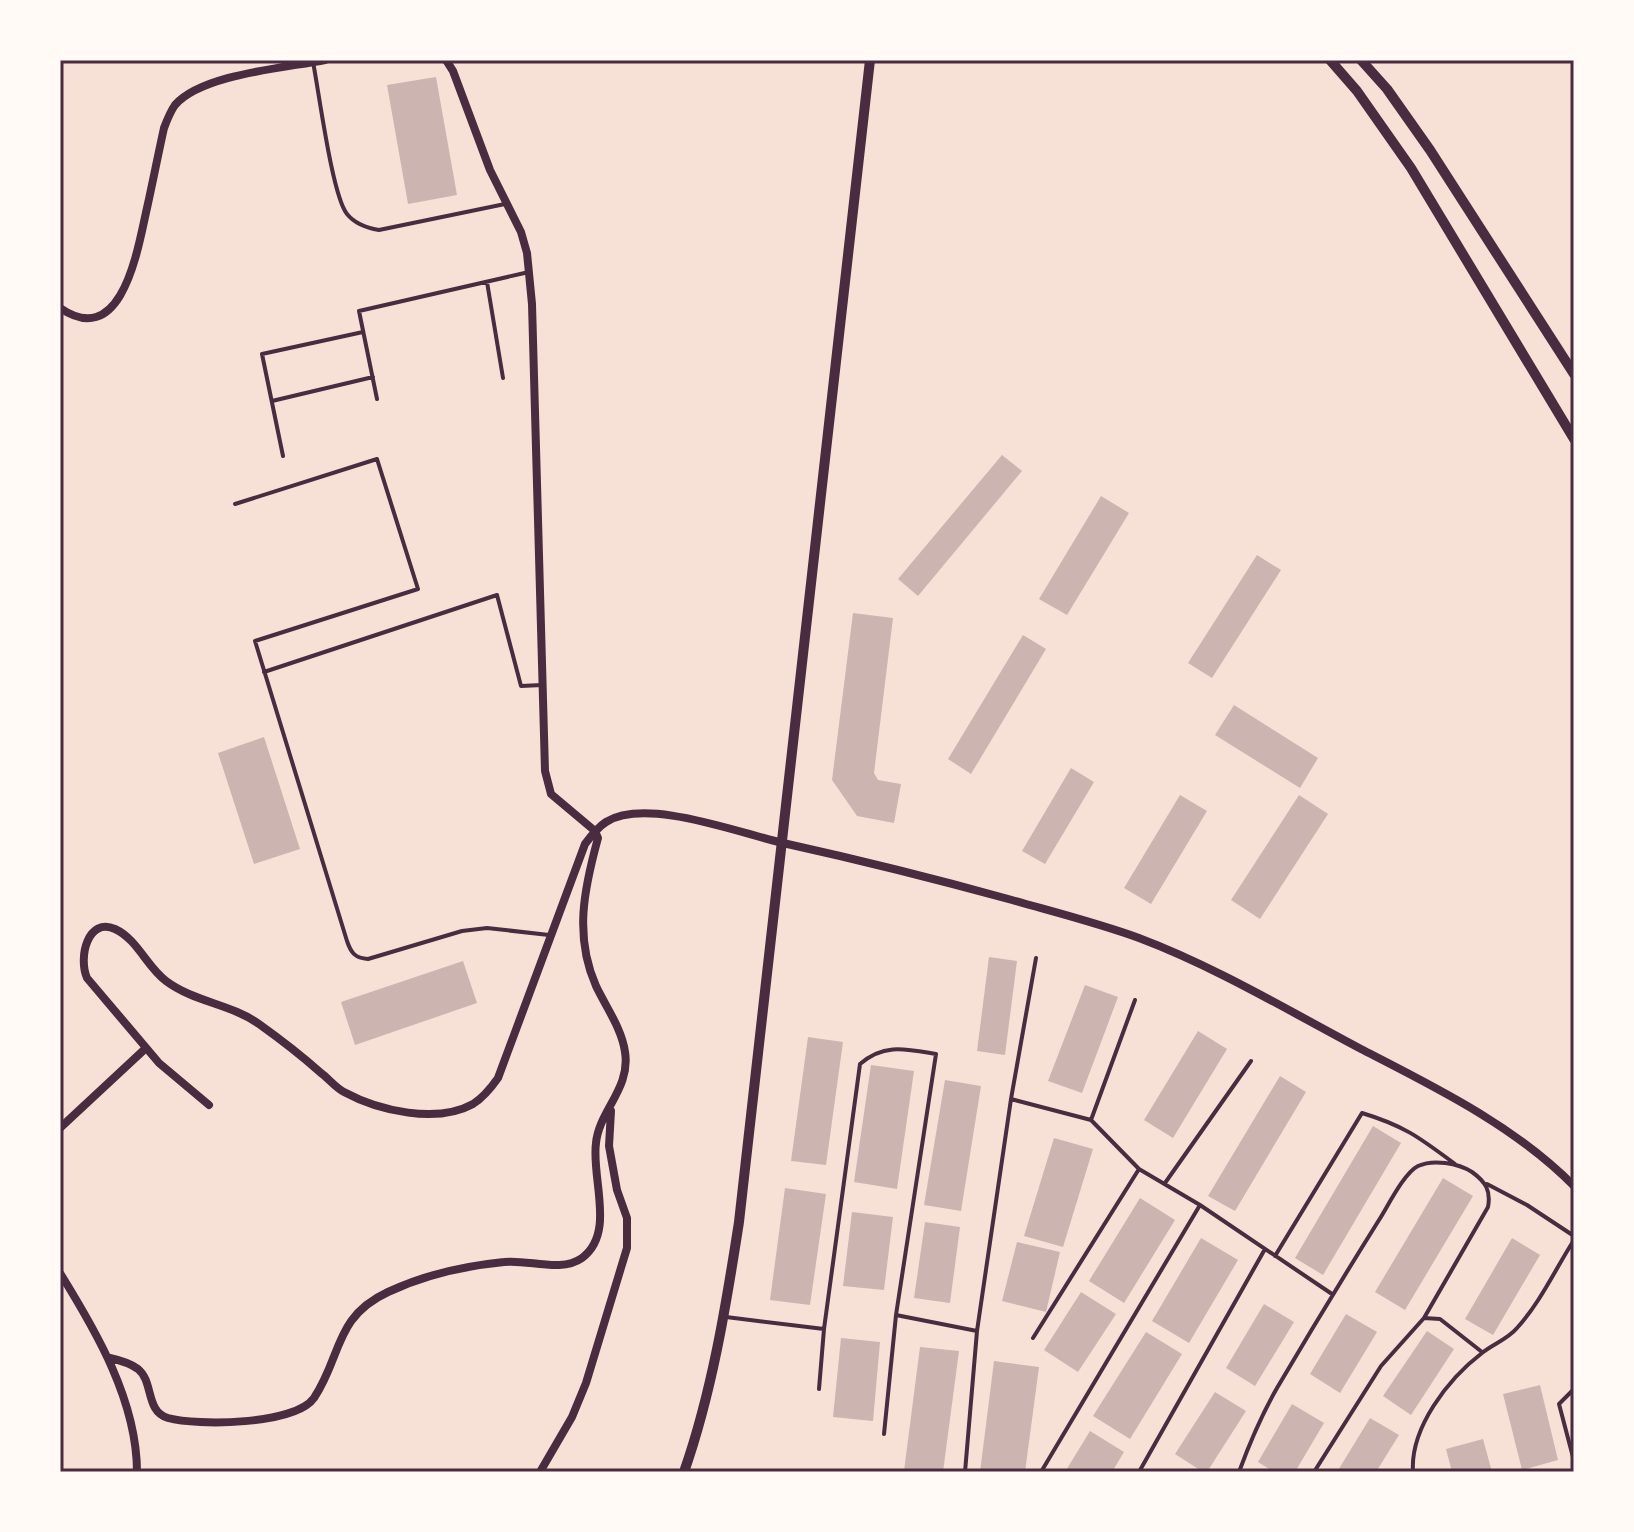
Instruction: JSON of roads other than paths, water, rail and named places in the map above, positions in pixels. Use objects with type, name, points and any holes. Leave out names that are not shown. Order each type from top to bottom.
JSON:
[{"type":"street","points":[[60,308],[81,319],[99,315],[110,308],[129,281],[164,128],[174,106],[192,91],[220,80],[325,60]]},
{"type":"street","points":[[110,1358],[124,1362],[143,1375],[154,1407],[163,1416],[190,1422],[270,1419],[299,1409],[314,1398],[345,1327],[356,1313],[383,1294],[422,1276],[463,1268],[507,1261],[573,1263],[583,1257],[600,1229],[594,1156],[596,1138],[624,1075],[625,1052],[594,982],[583,943],[582,908],[598,838],[595,831],[557,801],[547,785],[529,272],[521,232],[490,170],[453,71],[446,60]]},
{"type":"street","points":[[684,1472],[703,1408],[724,1316],[743,1197],[870,60]]},
{"type":"street","points":[[1330,60],[1357,91],[1411,168],[1574,439]]},
{"type":"street","points":[[1361,60],[1387,89],[1430,150],[1574,374]]},
{"type":"street","points":[[209,1105],[159,1063],[104,1001],[82,966],[83,950],[91,935],[101,928],[111,927],[122,933],[165,980],[186,993],[258,1023],[342,1091],[397,1110],[432,1114],[453,1112],[486,1095],[498,1078],[581,854],[595,831],[607,821],[624,815],[660,814],[885,865],[1140,939],[1206,968],[1442,1092],[1515,1138],[1574,1186]]},
{"type":"street","points":[[60,1128],[146,1048]]},
{"type":"street","points":[[540,1472],[572,1417],[581,1394],[627,1248],[627,1218],[617,1190],[609,1146],[611,1107]]},
{"type":"street","points":[[60,1273],[110,1358],[132,1435],[137,1472]]},
{"type":"lane","points":[[313,62],[340,202],[356,222],[379,230],[508,203]]},
{"type":"lane","points":[[377,399],[359,311],[529,272]]},
{"type":"lane","points":[[487,282],[503,378]]},
{"type":"lane","points":[[283,456],[262,354],[363,332]]},
{"type":"lane","points":[[272,401],[373,377]]},
{"type":"lane","points":[[235,504],[377,459],[418,589],[255,641],[353,955],[368,959],[462,931],[487,928],[551,935]]},
{"type":"lane","points":[[264,672],[497,595],[521,686],[542,685]]},
{"type":"lane","points":[[965,1472],[977,1331],[1011,1099],[1036,958]]},
{"type":"lane","points":[[1091,1120],[1135,1000]]},
{"type":"lane","points":[[819,1389],[824,1329],[860,1064],[871,1055],[892,1047],[936,1054],[896,1315],[884,1434]]},
{"type":"lane","points":[[1165,1183],[1251,1061]]},
{"type":"lane","points":[[1011,1099],[1091,1120],[1139,1169],[1200,1205],[1332,1294]]},
{"type":"lane","points":[[1275,1256],[1362,1113],[1396,1123],[1460,1167]]},
{"type":"lane","points":[[1239,1472],[1256,1424],[1332,1294],[1400,1186],[1416,1167],[1430,1163],[1470,1171],[1574,1238],[1516,1329],[1482,1352],[1459,1374],[1432,1410],[1417,1440],[1413,1472]]},
{"type":"lane","points":[[1033,1338],[1139,1169]]},
{"type":"lane","points":[[1314,1472],[1381,1366],[1424,1318],[1488,1207],[1490,1193],[1485,1183]]},
{"type":"lane","points":[[1041,1472],[1200,1205]]},
{"type":"lane","points":[[1139,1472],[1265,1249]]},
{"type":"lane","points":[[896,1315],[977,1331]]},
{"type":"lane","points":[[724,1316],[824,1329]]},
{"type":"lane","points":[[1424,1318],[1440,1319],[1482,1352]]},
{"type":"lane","points":[[1574,1389],[1559,1404],[1574,1461]]}]
